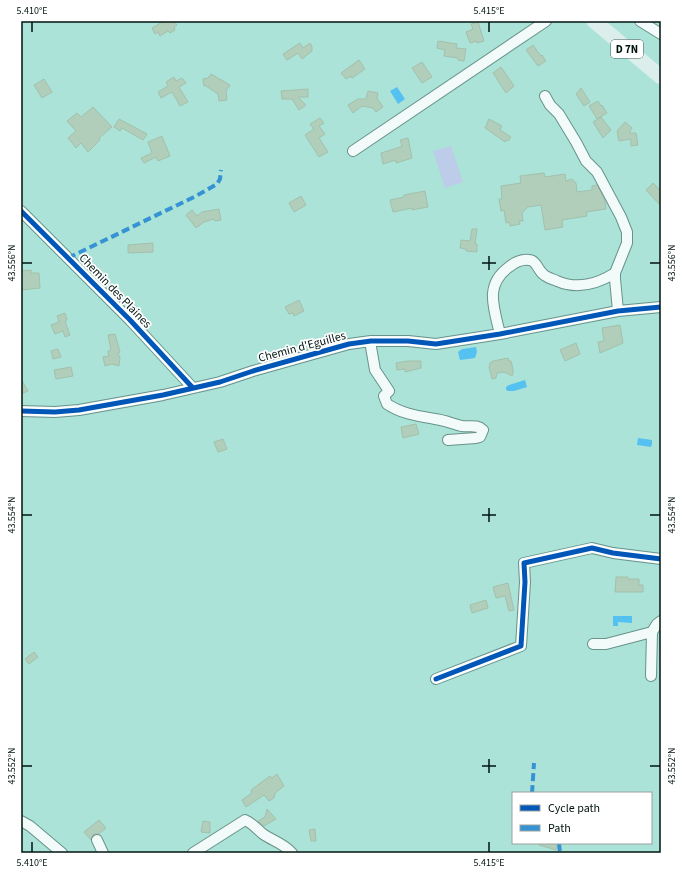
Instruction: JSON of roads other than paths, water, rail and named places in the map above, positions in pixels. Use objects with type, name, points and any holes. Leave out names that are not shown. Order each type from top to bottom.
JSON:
[{"type":"main road","name":"D 7N","points":[[594,21],[661,77]]},
{"type":"street","points":[[354,152],[546,21]]},
{"type":"street","points":[[640,21],[661,34]]},
{"type":"street","points":[[545,96],[576,142],[586,160],[597,172],[622,218],[627,232],[627,243],[615,273],[614,286],[618,311]]},
{"type":"street","name":"Chemin des Plaines","points":[[21,211],[130,320],[192,387]]},
{"type":"street","points":[[500,334],[493,300],[493,288],[500,273],[514,263],[529,259],[533,261],[543,275],[560,282],[579,286],[596,282],[615,273]]},
{"type":"street","name":"Chemin d'Eguilles","points":[[21,411],[55,412],[79,410],[163,395],[192,387],[220,382],[253,371],[349,344],[371,341],[408,341],[436,344],[500,334],[618,311],[661,307]]},
{"type":"street","points":[[371,341],[375,370],[389,391],[384,396],[387,404],[418,417],[436,419],[463,426],[476,426],[480,427],[482,430],[480,436],[476,438],[448,440]]},
{"type":"street","points":[[436,679],[521,646],[524,564],[592,548],[661,559]]},
{"type":"street","points":[[651,676],[652,632],[661,621]]},
{"type":"street","points":[[593,644],[606,644],[652,632]]},
{"type":"street","points":[[193,853],[245,820],[270,839],[279,842],[292,853]]},
{"type":"street","points":[[21,821],[30,826],[62,853]]},
{"type":"street","points":[[97,840],[103,853]]},
{"type":"water","points":[[397,87],[405,99],[398,104],[390,91]]},
{"type":"water","points":[[476,347],[477,352],[475,358],[460,360],[458,352],[462,349]]},
{"type":"water","points":[[525,380],[527,387],[514,391],[506,390],[506,387],[509,385]]},
{"type":"water","points":[[638,438],[652,440],[651,447],[637,445]]},
{"type":"water","points":[[613,616],[632,616],[632,623],[618,622],[618,626],[613,626]]}]
